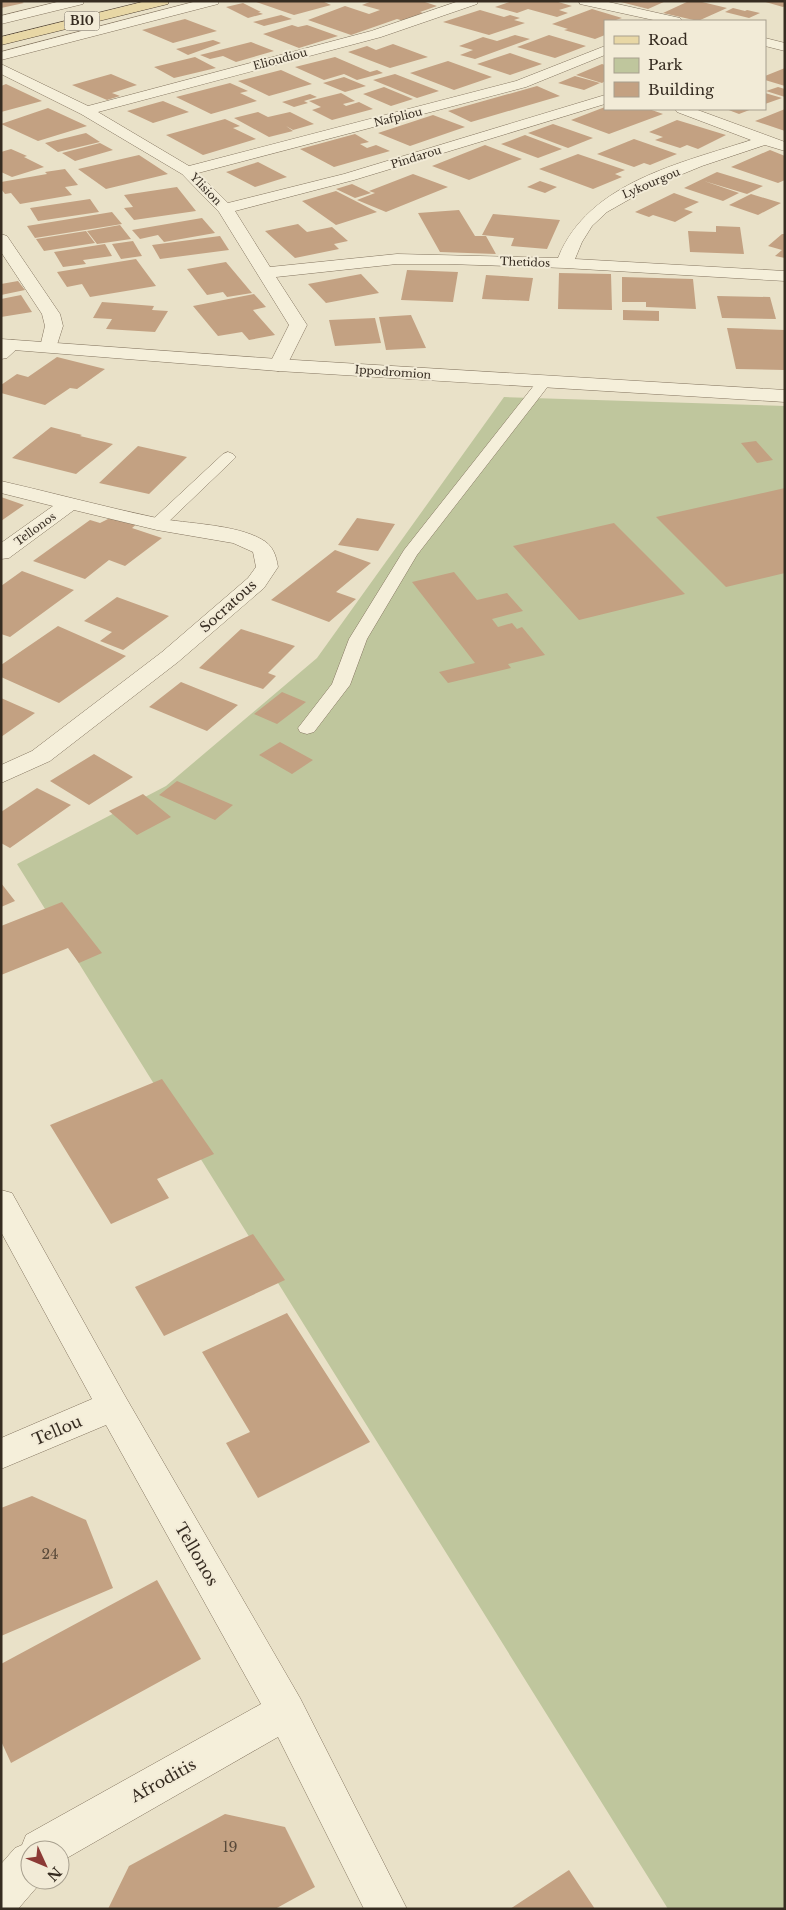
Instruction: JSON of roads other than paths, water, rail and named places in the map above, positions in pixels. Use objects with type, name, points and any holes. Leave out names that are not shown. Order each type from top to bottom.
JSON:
[{"type":"main road","name":"B10","points":[[1,41],[163,1]]},
{"type":"street","points":[[1,20],[44,5],[78,1]]},
{"type":"street","points":[[1,56],[213,1]]},
{"type":"street","name":"Elioudiou","points":[[86,110],[376,34],[472,1]]},
{"type":"street","points":[[585,1],[668,20]]},
{"type":"street","points":[[766,42],[785,47]]},
{"type":"street","name":"Nafpliou","points":[[188,170],[521,84],[604,50]]},
{"type":"street","name":"Ylision","points":[[1,68],[86,110],[188,170],[225,209],[298,326],[278,365]]},
{"type":"street","name":"Pindarou","points":[[225,209],[349,177],[604,99]]},
{"type":"street","points":[[685,110],[785,147]]},
{"type":"street","name":"Lykourgou","points":[[564,263],[574,239],[587,221],[624,193],[651,181],[767,140]]},
{"type":"street","points":[[1,239],[51,314],[54,326],[49,347]]},
{"type":"street","name":"Thetidos","points":[[265,274],[397,259],[564,263],[785,276]]},
{"type":"street","name":"Ippodromion","points":[[5,347],[49,347],[278,365],[785,396]]},
{"type":"street","name":"Socratous","points":[[1,488],[157,524],[237,537],[253,543],[262,549],[267,567],[256,583],[170,657],[41,756],[1,775]]},
{"type":"street","name":"Tellonos","points":[[1,553],[69,504]]},
{"type":"street","name":"Tellonos","points":[[1,1202],[113,1406],[286,1711],[386,1909]]},
{"type":"street","name":"Tellou","points":[[1,1454],[113,1406]]},
{"type":"street","name":"Afroditis","points":[[59,1840],[286,1711]]},
{"type":"street","points":[[1,1896],[20,1874]]},
{"type":"lane","points":[[308,728],[341,685],[358,638],[410,553],[544,382]]},
{"type":"lane","points":[[157,524],[228,457]]}]
